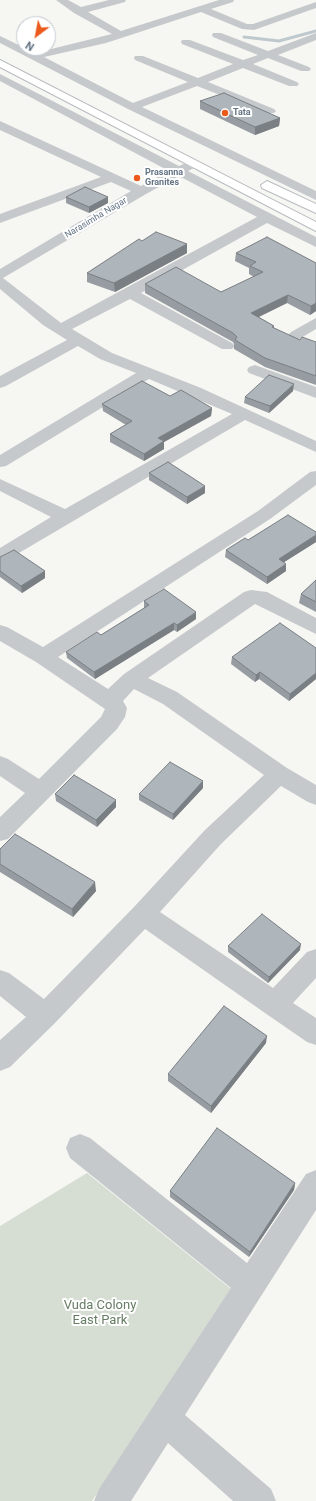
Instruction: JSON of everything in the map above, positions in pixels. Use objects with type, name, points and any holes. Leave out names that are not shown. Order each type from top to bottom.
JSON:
[{"type":"main road","points":[[0,49],[316,209]]},
{"type":"main road","points":[[0,63],[316,227]]},
{"type":"street","points":[[61,0],[120,35]]},
{"type":"street","points":[[78,11],[121,0]]},
{"type":"street","points":[[56,51],[102,41],[229,0]]},
{"type":"street","points":[[201,9],[246,26],[254,27],[316,5]]},
{"type":"street","points":[[217,34],[305,69]]},
{"type":"street","points":[[132,107],[316,36]]},
{"type":"street","points":[[0,39],[16,47]]},
{"type":"street","points":[[186,42],[293,84]]},
{"type":"street","points":[[35,56],[132,107],[316,196]]},
{"type":"street","points":[[139,58],[270,112]]},
{"type":"street","points":[[0,77],[180,170],[316,243]]},
{"type":"street","points":[[6,91],[19,87]]},
{"type":"street","points":[[0,125],[141,191]]},
{"type":"street","name":"Narasimha Nagar","points":[[0,275],[141,191],[194,163]]},
{"type":"street","points":[[0,219],[112,177]]},
{"type":"street","points":[[143,300],[256,233],[267,218]]},
{"type":"street","points":[[59,330],[130,293],[256,233]]},
{"type":"street","points":[[0,282],[59,330],[106,356],[149,372],[316,447]]},
{"type":"street","points":[[130,293],[227,346]]},
{"type":"street","points":[[296,335],[316,324]]},
{"type":"street","points":[[0,383],[78,340]]},
{"type":"street","points":[[254,370],[316,393]]},
{"type":"street","points":[[0,462],[149,372]]},
{"type":"street","points":[[0,556],[65,516],[244,414]]},
{"type":"street","points":[[43,657],[264,515],[316,476]]},
{"type":"street","points":[[0,484],[65,516]]},
{"type":"street","points":[[110,701],[132,679],[251,597],[260,597],[316,627]]},
{"type":"street","points":[[0,632],[43,657],[110,701],[116,708],[114,717],[0,832]]},
{"type":"street","points":[[132,679],[170,698],[279,774],[316,796]]},
{"type":"street","points":[[0,765],[40,791]]},
{"type":"street","points":[[0,1058],[45,1016],[143,914],[213,837],[279,774]]},
{"type":"street","points":[[143,914],[316,1033]]},
{"type":"street","points":[[274,1005],[316,960]]},
{"type":"street","points":[[0,981],[45,1016]]},
{"type":"street","points":[[80,1148],[250,1284]]},
{"type":"street","points":[[111,1501],[316,1184]]},
{"type":"street","points":[[164,1418],[259,1501]]},
{"type":"green space","name":"Vuda Colony East Park","points":[[87,1173],[236,1293],[92,1501],[0,1501],[0,1226]]},
{"type":"building","points":[[224,93],[280,118],[255,127],[200,101]]},
{"type":"building","points":[[85,187],[108,197],[89,207],[66,197]]},
{"type":"building","points":[[156,232],[187,244],[114,283],[87,273],[139,239],[142,241]]},
{"type":"building","points":[[267,237],[316,263],[316,303],[311,306],[288,295],[251,313],[274,326],[272,327],[300,340],[302,337],[316,342],[316,376],[265,358],[235,340],[237,337],[233,333],[145,284],[176,267],[221,292],[263,272],[250,266],[256,262],[236,253]]},
{"type":"building","points":[[269,375],[294,384],[270,406],[245,397]]},
{"type":"building","points":[[142,381],[170,396],[181,390],[212,408],[158,438],[164,441],[144,454],[110,434],[132,421],[102,404]]},
{"type":"building","points":[[168,462],[205,486],[187,497],[149,473]]},
{"type":"building","points":[[288,515],[316,532],[316,535],[279,559],[286,564],[267,577],[226,550],[245,538],[248,540]]},
{"type":"building","points":[[14,550],[45,571],[21,586],[0,571],[0,557]]},
{"type":"building","points":[[316,580],[316,602],[301,594]]},
{"type":"building","points":[[164,589],[196,612],[177,625],[174,623],[94,672],[66,652],[97,632],[101,635],[149,605],[144,601]]},
{"type":"building","points":[[280,623],[316,648],[316,673],[290,694],[260,672],[256,675],[232,657]]},
{"type":"building","points":[[170,762],[203,781],[173,814],[139,794]]},
{"type":"building","points":[[74,775],[116,800],[96,820],[55,794]]},
{"type":"building","points":[[15,834],[95,882],[72,909],[0,864],[0,849]]},
{"type":"building","points":[[262,914],[301,944],[269,977],[228,946]]},
{"type":"building","points":[[224,1006],[267,1036],[211,1106],[168,1074]]},
{"type":"building","points":[[217,1128],[295,1183],[250,1252],[170,1191]]},
{"type":"waterway","points":[[244,37],[279,41],[316,31]]},
{"type":"place","name":"Tata","points":[[225,113]]},
{"type":"place","name":"Prasanna Granites","points":[[137,178]]}]
